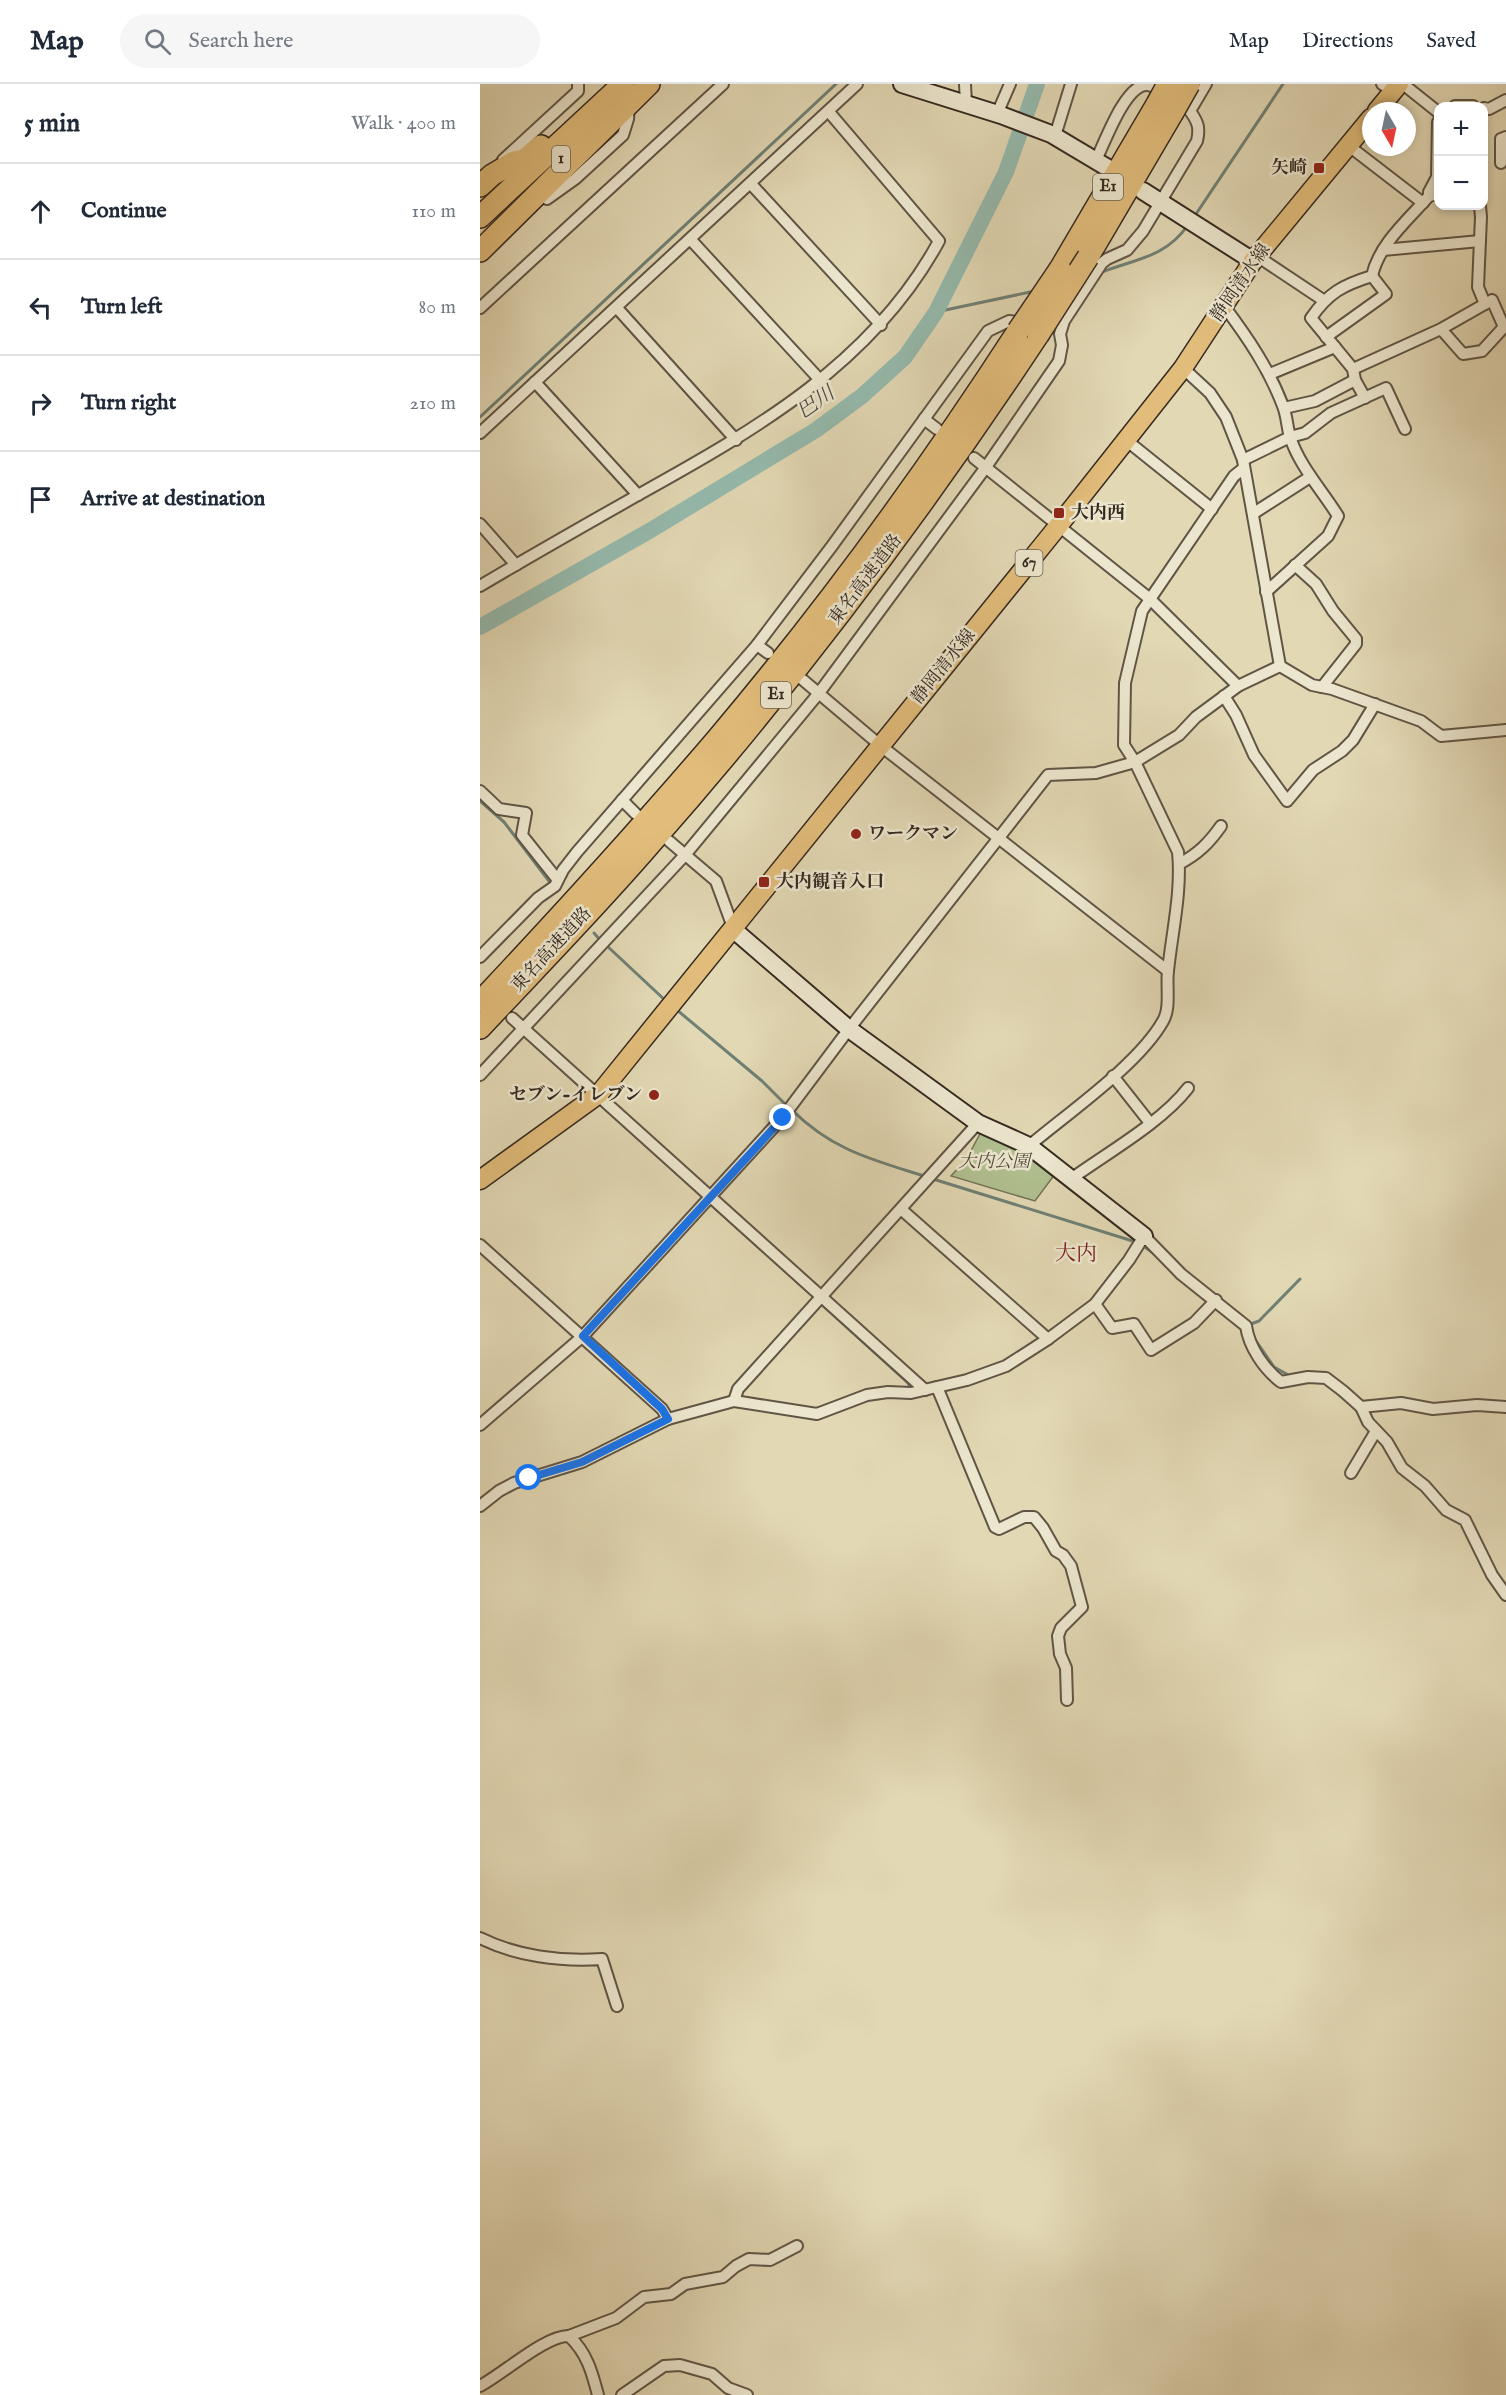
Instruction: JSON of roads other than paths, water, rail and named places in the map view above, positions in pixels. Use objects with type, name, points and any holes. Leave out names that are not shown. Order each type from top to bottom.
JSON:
[{"type":"highway","name":"1","points":[[486,181],[514,162],[524,160],[609,84]]},
{"type":"highway","name":"1","points":[[480,234],[642,84]]},
{"type":"highway","points":[[480,261],[547,199],[572,170],[626,94],[649,84]]},
{"type":"highway","name":"東名高速道路","points":[[480,1002],[638,831],[718,738],[808,626],[1028,333],[1095,260],[1173,110],[1168,84]]},
{"type":"highway","name":"東名高速道路","points":[[480,1028],[652,843],[732,749],[822,637],[913,517],[1028,333],[1060,269],[1189,84]]},
{"type":"highway","name":"1","points":[[480,217],[626,94]]},
{"type":"highway","points":[[480,250],[595,138]]},
{"type":"highway","points":[[480,199],[524,160]]},
{"type":"main road","points":[[1383,102],[1394,86]]},
{"type":"main road","name":"静岡清水線","points":[[480,1180],[599,1094],[734,930],[1059,525],[1183,368],[1255,258],[1362,129]]},
{"type":"street","points":[[480,308],[723,84]]},
{"type":"street","points":[[480,433],[857,84]]},
{"type":"street","points":[[480,1075],[685,855],[819,693],[986,467],[1059,361],[1062,345],[1060,334],[1064,321],[1086,286],[1095,260],[1107,259],[1127,250],[1133,244],[1197,141],[1200,130],[1197,121],[1173,110],[1156,87],[1146,84],[1135,88],[1127,98],[1102,164],[1053,135],[999,114],[902,84]]},
{"type":"street","points":[[965,84],[966,104]]},
{"type":"street","points":[[999,114],[1010,84]]},
{"type":"street","points":[[1053,135],[1071,84]]},
{"type":"street","points":[[1173,110],[1206,84]]},
{"type":"street","points":[[486,181],[506,157],[578,92],[580,85]]},
{"type":"street","points":[[1394,86],[1434,110]]},
{"type":"street","points":[[547,199],[575,178],[623,135],[628,119],[626,94]]},
{"type":"street","points":[[1488,110],[1506,100]]},
{"type":"street","points":[[480,586],[736,440],[821,381],[881,325],[900,302],[939,241],[828,112]]},
{"type":"street","points":[[1501,163],[1501,139],[1506,137]]},
{"type":"street","points":[[1349,146],[1430,198]]},
{"type":"street","points":[[1430,198],[1429,192],[1437,177],[1437,156]]},
{"type":"street","points":[[751,184],[881,325]]},
{"type":"street","points":[[1143,191],[1323,300]]},
{"type":"street","points":[[1326,337],[1386,294],[1372,276],[1375,262],[1430,198]]},
{"type":"street","points":[[1480,210],[1478,287],[1485,304]]},
{"type":"street","points":[[691,240],[821,381]]},
{"type":"street","points":[[1383,250],[1480,241]]},
{"type":"street","points":[[1365,398],[1355,380],[1353,369],[1311,318],[1323,300],[1347,284],[1372,276]]},
{"type":"street","points":[[1353,369],[1441,328],[1492,300],[1504,327],[1482,351],[1463,354],[1441,328]]},
{"type":"street","points":[[1224,306],[1252,344],[1269,374],[1284,408],[1290,437],[1310,477],[1320,487],[1338,516],[1328,536],[1266,592]]},
{"type":"street","points":[[616,308],[736,440]]},
{"type":"street","points":[[480,957],[553,886],[577,852],[757,645],[988,330],[997,325],[1017,321],[1049,328],[1060,334]]},
{"type":"street","points":[[1269,374],[1335,347]]},
{"type":"street","points":[[1183,368],[1210,393],[1226,417],[1244,464],[1280,666],[1312,685],[1421,721],[1441,736],[1506,730]]},
{"type":"street","points":[[1284,408],[1315,401],[1355,380]]},
{"type":"street","points":[[535,382],[638,495]]},
{"type":"street","points":[[1029,1146],[1113,1076],[1151,1040],[1165,1018],[1168,971],[1175,930],[1179,864],[1174,842],[1135,762],[1124,745],[1123,699],[1142,611],[1244,464],[1290,437],[1305,433],[1331,413],[1386,388],[1405,429]]},
{"type":"street","points":[[924,418],[937,429]]},
{"type":"street","points":[[1126,440],[1212,509]]},
{"type":"street","points":[[974,458],[1150,599],[1238,686]]},
{"type":"street","points":[[1254,513],[1310,477]]},
{"type":"street","points":[[480,524],[516,565]]},
{"type":"street","points":[[1295,565],[1316,584],[1333,611],[1356,639],[1356,644],[1322,687]]},
{"type":"street","points":[[757,645],[768,653]]},
{"type":"street","points":[[480,1425],[583,1336],[783,1118],[849,1029],[1048,775],[1096,773],[1135,762],[1179,735],[1196,717],[1238,686],[1280,666]]},
{"type":"street","points":[[803,680],[881,746],[1168,971]]},
{"type":"street","points":[[1224,696],[1236,715],[1254,755],[1287,801],[1314,770],[1342,751],[1353,740],[1375,704]]},
{"type":"street","points":[[480,791],[499,809],[526,813],[522,835],[553,886]]},
{"type":"street","points":[[622,800],[636,814]]},
{"type":"street","points":[[1179,864],[1207,846],[1221,826]]},
{"type":"street","points":[[669,841],[716,880],[734,930],[849,1029],[978,1123],[1029,1146],[1144,1236],[1181,1274],[1246,1326],[1247,1336],[1261,1361],[1281,1382],[1308,1377],[1326,1378],[1360,1407],[1368,1422],[1387,1442],[1402,1468],[1425,1486],[1446,1510],[1465,1520],[1492,1575],[1506,1595]]},
{"type":"street","points":[[512,1018],[925,1390]]},
{"type":"street","points":[[1113,1076],[1150,1123]]},
{"type":"street","points":[[1071,1179],[1150,1123],[1179,1099],[1188,1088]]},
{"type":"street","points":[[734,1401],[738,1389],[902,1210],[978,1123]]},
{"type":"street","points":[[902,1210],[1048,1339]]},
{"type":"street","points":[[480,1506],[513,1483],[582,1462],[668,1419],[734,1401],[817,1414],[867,1395],[888,1392],[911,1393],[1006,1366],[1048,1339],[1095,1304],[1129,1260],[1144,1236]]},
{"type":"street","points":[[480,1245],[662,1409],[668,1419]]},
{"type":"street","points":[[1095,1304],[1112,1328],[1134,1324],[1151,1350],[1194,1323],[1216,1300]]},
{"type":"street","points":[[938,1387],[995,1527],[999,1529],[1024,1517],[1034,1517],[1056,1551],[1063,1555],[1071,1566],[1082,1607],[1060,1628],[1058,1636],[1060,1654],[1066,1668],[1067,1700]]},
{"type":"street","points":[[1360,1407],[1401,1403],[1433,1409],[1477,1405],[1506,1407]]},
{"type":"street","points":[[1351,1473],[1376,1431]]},
{"type":"street","points":[[480,1938],[501,1949],[584,1960],[602,1959],[617,2006]]},
{"type":"street","points":[[480,2386],[549,2341],[616,2318],[637,2300],[671,2294],[685,2284],[723,2277],[749,2259],[770,2260],[797,2246]]},
{"type":"street","points":[[569,2336],[581,2348],[589,2363],[598,2395]]},
{"type":"street","points":[[622,2395],[664,2366],[681,2365],[712,2374],[728,2388],[747,2395]]},
{"type":"waterway","points":[[480,417],[836,84]]},
{"type":"waterway","name":"巴川","points":[[480,627],[651,530],[816,430],[862,396],[905,357],[936,312],[1006,172],[1037,84]]},
{"type":"waterway","points":[[1194,217],[1283,84]]},
{"type":"waterway","points":[[1102,272],[1160,251],[1179,236],[1188,225]]},
{"type":"waterway","points":[[936,312],[1035,291]]},
{"type":"waterway","points":[[480,801],[504,822],[552,885]]},
{"type":"waterway","points":[[594,933],[601,941]]},
{"type":"waterway","points":[[606,945],[667,1002]]},
{"type":"waterway","points":[[677,1010],[762,1081],[787,1106]]},
{"type":"waterway","points":[[523,1035],[588,1094]]},
{"type":"waterway","points":[[597,1102],[704,1198]]},
{"type":"waterway","points":[[792,1110],[807,1124],[839,1145],[872,1159],[927,1177]]},
{"type":"waterway","points":[[933,1179],[1136,1242]]},
{"type":"waterway","points":[[708,1202],[815,1298]]},
{"type":"waterway","points":[[1142,1245],[1156,1255]]},
{"type":"waterway","points":[[1248,1325],[1259,1321],[1300,1279]]},
{"type":"waterway","points":[[820,1303],[910,1387]]},
{"type":"waterway","points":[[1254,1338],[1274,1367],[1290,1376]]},
{"type":"waterway","points":[[1302,1373],[1325,1374]]},
{"type":"place","name":"矢崎","points":[[1319,168]]},
{"type":"place","name":"大内西","points":[[1059,513]]},
{"type":"place","name":"ワークマン","points":[[856,834]]},
{"type":"place","name":"大内観音入口","points":[[764,882]]},
{"type":"place","name":"セブン-イレブン","points":[[654,1095]]},
{"type":"district","name":"大内","points":[[1076,1254]]},
{"type":"park label","name":"大内公園","points":[[994,1162]]}]
